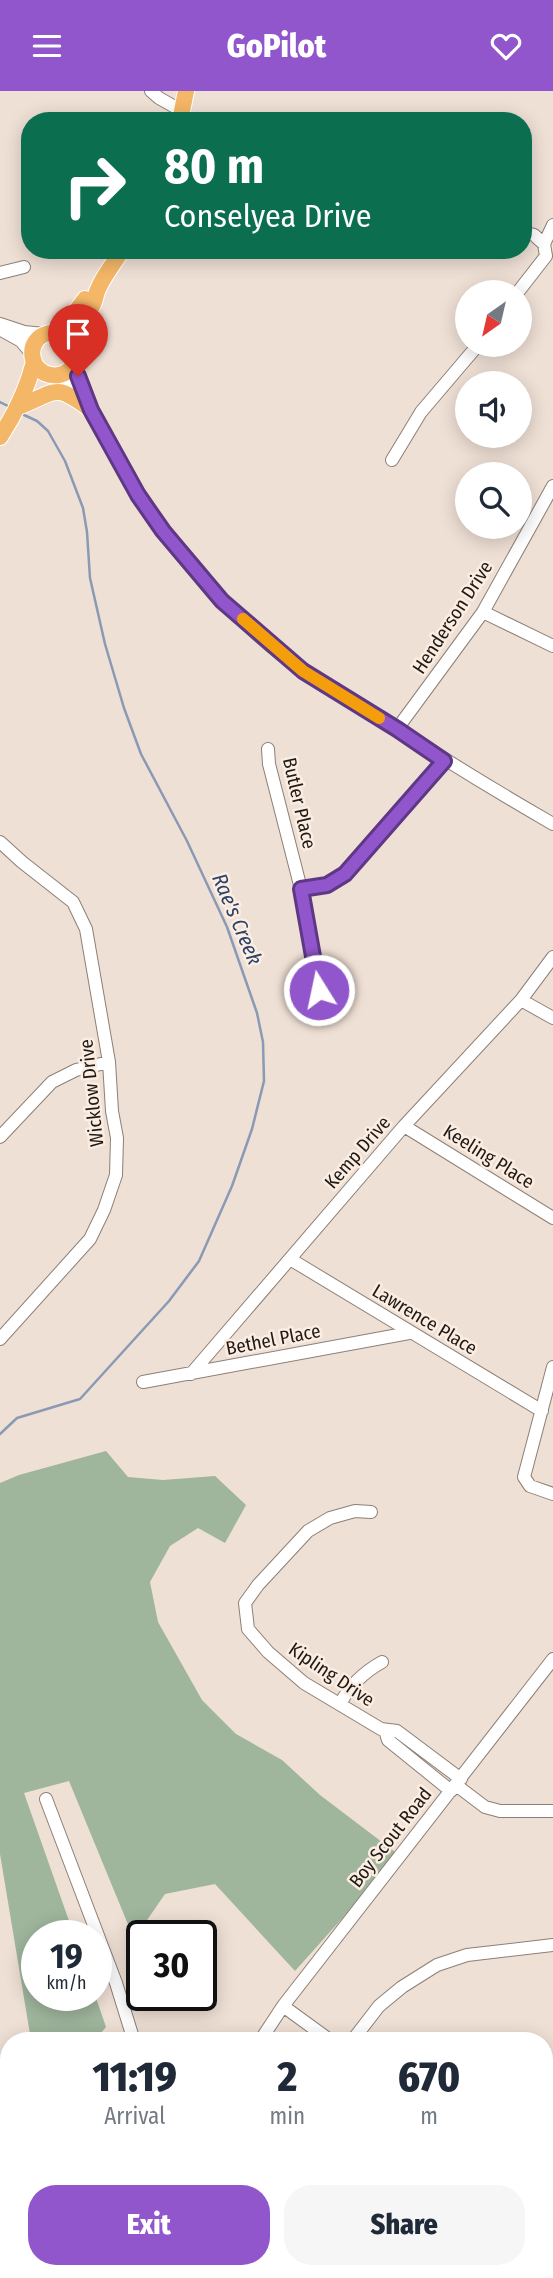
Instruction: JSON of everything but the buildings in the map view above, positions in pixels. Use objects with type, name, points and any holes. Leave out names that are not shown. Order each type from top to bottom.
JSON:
[{"type":"main road","points":[[182,112],[186,91]]},
{"type":"main road","points":[[0,437],[42,384],[69,370],[75,356],[81,324],[94,303],[97,289],[116,259]]},
{"type":"main road","points":[[23,406],[19,398],[28,382],[34,344],[71,319],[86,297],[97,289]]},
{"type":"main road","points":[[48,333],[64,334],[70,339],[75,356]]},
{"type":"main road","points":[[33,358],[41,372],[54,376]]},
{"type":"main road","points":[[23,406],[46,393],[61,392],[91,410]]},
{"type":"street","points":[[151,91],[176,112]]},
{"type":"street","points":[[527,280],[546,256],[544,244],[553,225]]},
{"type":"street","points":[[532,235],[544,244]]},
{"type":"street","points":[[0,273],[24,267]]},
{"type":"street","points":[[0,324],[24,332],[48,333]]},
{"type":"street","points":[[0,329],[21,341],[33,358]]},
{"type":"street","points":[[75,356],[91,410]]},
{"type":"street","points":[[392,460],[421,412],[468,357]]},
{"type":"street","points":[[54,376],[76,390],[91,410],[138,495],[163,531],[222,601],[303,671],[444,761],[553,824]]},
{"type":"street","name":"Henderson Drive","points":[[397,729],[483,612],[553,486]]},
{"type":"street","points":[[483,612],[553,646]]},
{"type":"street","name":"Butler Place","points":[[268,749],[269,764],[301,889],[319,990]]},
{"type":"street","points":[[301,889],[327,885],[345,874],[444,761]]},
{"type":"street","name":"Wicklow Drive","points":[[0,842],[22,863],[73,902],[86,929],[109,1062],[117,1150],[116,1175],[90,1239],[0,1339]]},
{"type":"street","name":"Kemp Drive","points":[[191,1374],[404,1126],[521,1000],[553,957]]},
{"type":"street","points":[[521,1000],[553,1018]]},
{"type":"street","points":[[0,1137],[52,1082],[76,1070],[109,1062]]},
{"type":"street","name":"Keeling Place","points":[[404,1126],[553,1218]]},
{"type":"street","name":"Lawrence Place","points":[[290,1259],[542,1411]]},
{"type":"street","name":"Bethel Place","points":[[143,1382],[410,1333]]},
{"type":"street","points":[[553,1367],[524,1478],[530,1486],[553,1493]]},
{"type":"street","name":"Kipling Drive","points":[[371,1512],[355,1511],[330,1518],[308,1531],[245,1603],[248,1629],[268,1653],[304,1683],[385,1730],[397,1731],[456,1785],[485,1807],[500,1811],[553,1811]]},
{"type":"street","name":"Boy Scout Road","points":[[266,2032],[283,2006],[553,1658]]},
{"type":"street","points":[[340,1704],[346,1692],[365,1671],[382,1662]]},
{"type":"street","points":[[46,1799],[116,1983],[131,2032]]},
{"type":"street","points":[[359,2032],[379,2006],[401,1987],[437,1965],[467,1955],[553,1945]]},
{"type":"street","points":[[283,2006],[319,2032]]},
{"type":"green space","points":[[106,1451],[128,1477],[163,1480],[215,1476],[246,1505],[225,1543],[198,1528],[170,1546],[150,1582],[158,1622],[202,1700],[236,1734],[282,1760],[320,1795],[399,1855],[295,1971],[215,1884],[165,1894],[147,1920],[126,1920],[69,1781],[24,1793],[69,1920],[21,1920],[21,1980],[0,1854],[0,1483],[19,1475]]},
{"type":"green space","points":[[26,2011],[100,2011],[106,2027],[102,2032],[30,2032]]},
{"type":"waterway","name":"Rae's Creek","points":[[0,402],[10,407]]},
{"type":"waterway","name":"Rae's Creek","points":[[0,1434],[17,1418],[80,1399],[169,1301],[199,1261],[232,1186],[252,1129],[264,1081],[263,1042],[257,1013],[227,927],[187,841],[141,754],[124,708],[105,644],[90,578],[83,508],[65,461],[48,431],[37,421],[22,414]]},
{"type":"slow traffic","points":[[243,619],[303,671],[379,718]]},
{"type":"route","points":[[78,376],[91,410],[138,495],[163,531],[222,601],[303,671],[444,761],[345,874],[327,885],[301,889],[319,990]]}]
